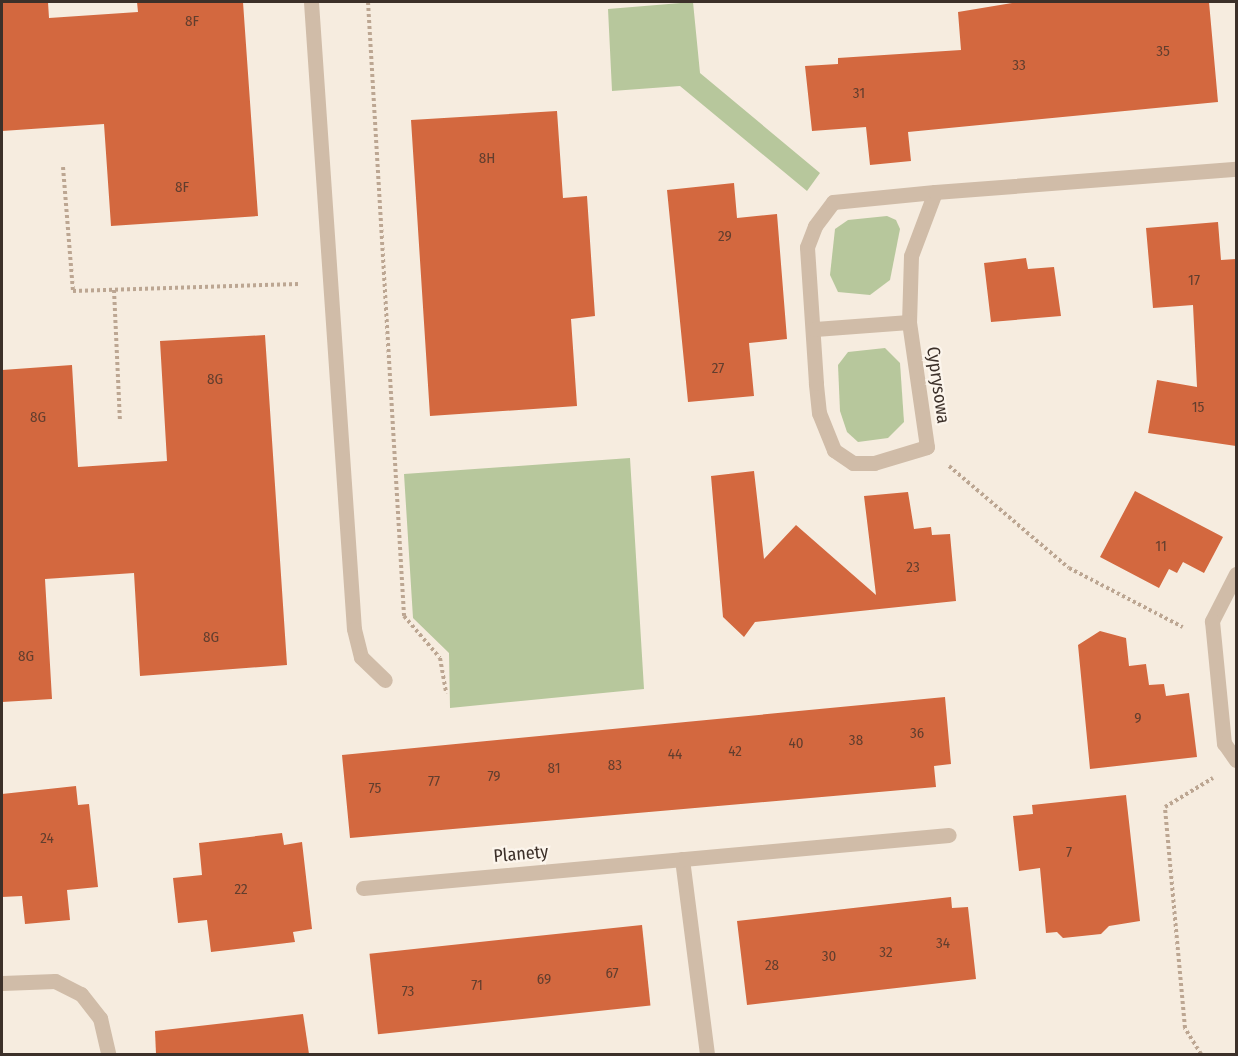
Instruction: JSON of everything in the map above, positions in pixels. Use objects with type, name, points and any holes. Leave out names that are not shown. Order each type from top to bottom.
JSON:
[{"type":"street","points":[[311,2],[354,629],[361,657],[385,680]]},
{"type":"street","name":"Cyprysowa","points":[[935,192],[911,256],[909,322],[927,447],[874,463],[853,463],[834,450],[819,414],[815,329],[807,247],[815,226],[833,202],[935,192],[1236,169]]},
{"type":"street","points":[[815,329],[909,322]]},
{"type":"street","points":[[1236,574],[1212,621],[1224,743],[1236,760]]},
{"type":"street","name":"Planety","points":[[363,888],[949,835]]},
{"type":"street","points":[[682,859],[708,1054]]},
{"type":"street","points":[[2,983],[56,981],[81,994],[100,1018],[108,1054]]},
{"type":"path","points":[[368,2],[404,616],[440,658],[446,693]]},
{"type":"path","points":[[63,167],[73,291],[330,284]]},
{"type":"path","points":[[114,290],[120,421]]},
{"type":"path","points":[[927,447],[1069,568],[1175,626],[1213,634]]},
{"type":"path","points":[[1201,1054],[1185,1028],[1165,807],[1216,777]]},
{"type":"green space","points":[[693,2],[700,73],[820,173],[807,191],[680,86],[612,91],[608,9]]},
{"type":"green space","points":[[887,216],[896,220],[900,229],[890,280],[870,295],[838,292],[830,275],[835,229],[848,220]]},
{"type":"green space","points":[[885,348],[900,363],[904,422],[888,438],[858,442],[847,432],[840,411],[838,365],[848,352]]},
{"type":"green space","points":[[630,458],[644,689],[450,708],[449,653],[413,618],[404,474]]},
{"type":"building","points":[[2,2],[48,2],[49,18],[138,12],[137,2],[243,2],[258,216],[111,226],[104,124],[2,131]]},
{"type":"building","points":[[1018,2],[1209,2],[1218,102],[908,132],[911,161],[870,165],[866,127],[812,131],[805,66],[838,64],[838,58],[961,50],[958,12]]},
{"type":"building","points":[[557,111],[563,198],[587,196],[595,316],[571,319],[577,406],[430,416],[411,120]]},
{"type":"building","points":[[734,183],[737,218],[777,214],[787,339],[749,343],[754,396],[688,402],[667,190]]},
{"type":"building","points":[[1218,222],[1221,260],[1236,259],[1236,446],[1148,433],[1157,380],[1197,387],[1193,305],[1153,308],[1146,228]]},
{"type":"building","points":[[1026,258],[1028,269],[1054,267],[1061,316],[991,322],[984,263]]},
{"type":"building","points":[[265,335],[287,665],[140,676],[134,573],[45,579],[52,699],[2,702],[2,370],[72,365],[78,467],[167,461],[160,341]]},
{"type":"building","points":[[754,471],[764,559],[796,525],[876,595],[864,496],[908,492],[914,529],[931,527],[932,535],[950,534],[956,601],[755,622],[744,637],[723,617],[711,476]]},
{"type":"building","points":[[1135,491],[1223,537],[1204,573],[1183,562],[1177,573],[1169,569],[1159,588],[1100,557]]},
{"type":"building","points":[[1100,631],[1126,638],[1129,666],[1146,664],[1149,685],[1164,684],[1166,696],[1189,693],[1197,757],[1090,769],[1078,645]]},
{"type":"building","points":[[945,697],[951,764],[934,766],[936,787],[350,838],[342,755]]},
{"type":"building","points":[[76,786],[78,805],[89,804],[98,887],[67,890],[70,920],[25,924],[22,896],[2,897],[2,794]]},
{"type":"building","points":[[1126,795],[1140,921],[1109,926],[1101,934],[1063,938],[1057,932],[1046,933],[1040,868],[1019,871],[1013,816],[1033,814],[1032,805]]},
{"type":"building","points":[[282,833],[284,845],[302,842],[312,929],[293,932],[295,942],[211,952],[207,920],[178,923],[173,878],[202,875],[199,843]]},
{"type":"building","points":[[951,897],[952,908],[968,907],[976,979],[747,1005],[737,921]]},
{"type":"building","points":[[642,925],[650,1006],[378,1034],[370,954]]},
{"type":"building","points":[[303,1014],[309,1054],[156,1054],[155,1031]]}]
